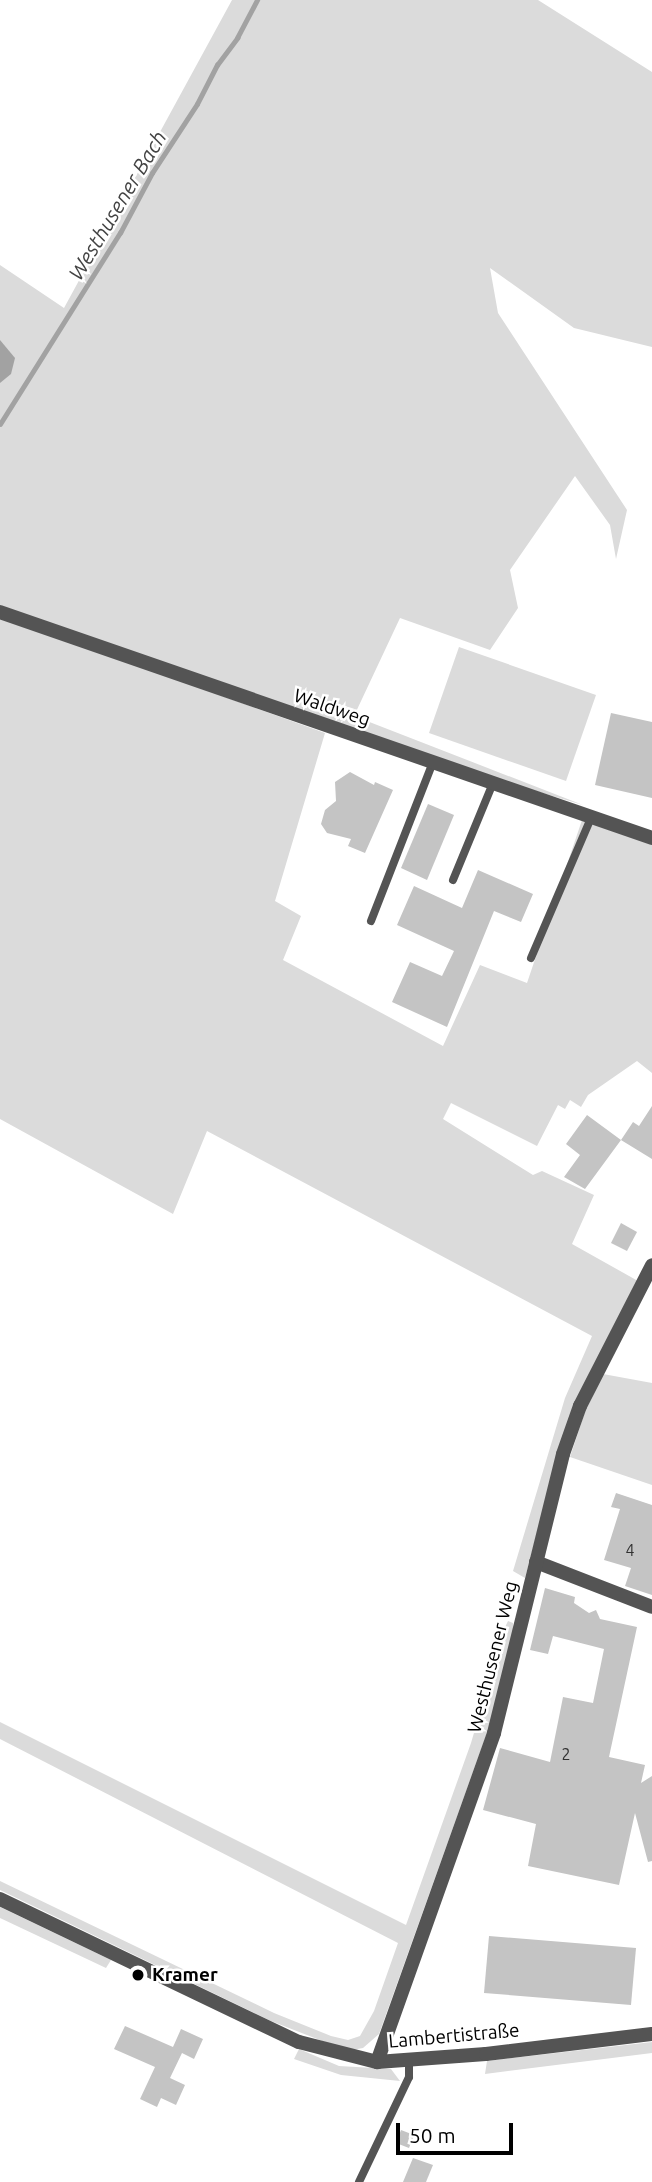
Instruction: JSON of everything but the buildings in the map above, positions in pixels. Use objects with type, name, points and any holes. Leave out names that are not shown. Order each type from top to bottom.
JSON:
[{"type":"street","name":"Waldweg","points":[[0,612],[652,838]]},
{"type":"street","name":"Westhusener Weg","points":[[377,2062],[494,1733],[564,1454],[580,1406],[652,1265]]},
{"type":"street","points":[[536,1562],[652,1607]]},
{"type":"street","name":"Lambertistraße","points":[[0,1899],[299,2042],[377,2062],[409,2062],[652,2034]]},
{"type":"lane","points":[[372,921],[433,762]]},
{"type":"lane","points":[[453,880],[493,783]]},
{"type":"lane","points":[[531,958],[591,817]]},
{"type":"lane","points":[[359,2182],[410,2077],[409,2062]]},
{"type":"shaded area","points":[[232,0],[538,0],[652,72],[652,347],[574,328],[490,268],[498,313],[627,510],[616,559],[610,525],[575,476],[510,570],[518,608],[490,650],[400,618],[354,716],[583,805],[492,778],[0,608],[0,265],[64,308]]},
{"type":"shaded area","points":[[0,340],[15,358],[11,374],[0,383]]},
{"type":"shaded area","points":[[0,616],[325,733],[275,901],[301,916],[283,960],[443,1046],[480,965],[527,983],[582,820],[652,843],[652,1073],[637,1061],[588,1095],[581,1107],[570,1100],[565,1109],[558,1105],[537,1146],[451,1103],[443,1119],[533,1175],[542,1171],[594,1195],[572,1244],[638,1281],[558,1453],[525,1578],[513,1571],[565,1398],[592,1336],[207,1131],[173,1214],[0,1119]]},
{"type":"shaded area","points":[[459,647],[596,695],[566,781],[429,733]]},
{"type":"shaded area","points":[[603,1374],[652,1383],[652,1485],[570,1457],[586,1409]]},
{"type":"shaded area","points":[[508,1621],[513,1623],[513,1635],[488,1730],[379,2034],[363,2048],[352,2050],[330,2044],[271,2021],[0,1890],[0,1881],[274,2013],[331,2036],[348,2040],[360,2036],[374,2011],[398,1943],[0,1739],[0,1722],[406,1925],[471,1743],[493,1668],[492,1654]]},
{"type":"shaded area","points":[[0,1907],[111,1960],[106,1968],[0,1918]]},
{"type":"shaded area","points":[[652,2042],[652,2053],[485,2074],[487,2061]]},
{"type":"shaded area","points":[[299,2049],[339,2066],[391,2069],[400,2081],[341,2075],[294,2059]]},
{"type":"waterway","name":"Westhusener Bach","points":[[0,424],[120,233],[152,173],[197,104],[217,65],[237,38],[257,0]]},
{"type":"place","name":"Kramer","points":[[138,1975]]}]
